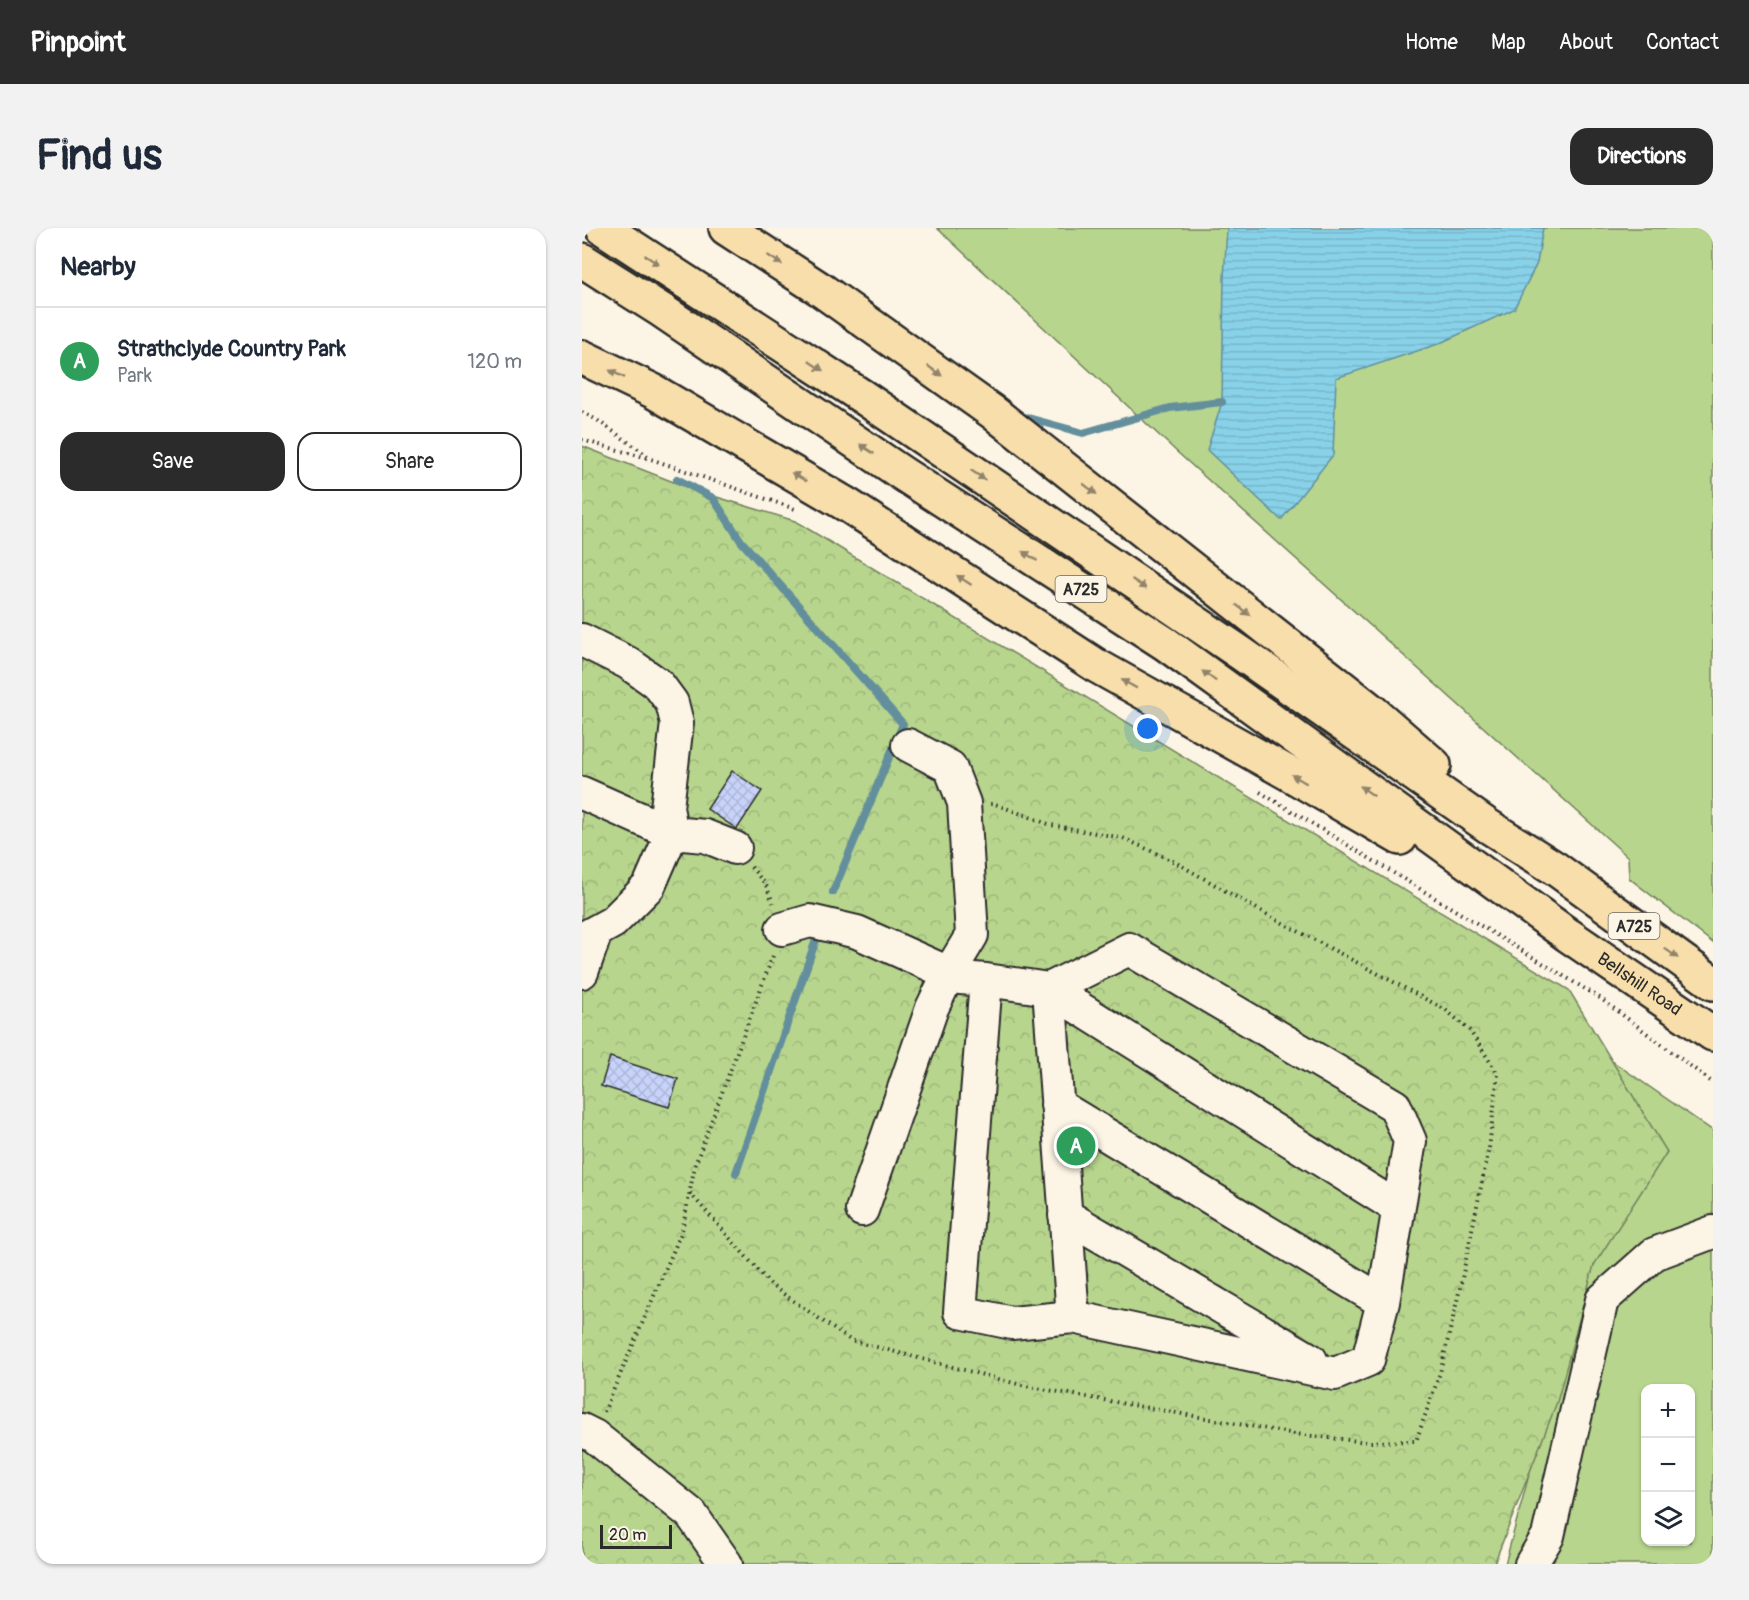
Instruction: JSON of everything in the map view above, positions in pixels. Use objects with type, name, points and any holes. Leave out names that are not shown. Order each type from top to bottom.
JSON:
[{"type":"highway","name":"A725","points":[[603,228],[863,397],[1242,654],[1488,826],[1556,869],[1713,983]]},
{"type":"highway","name":"A725","points":[[726,228],[820,290],[993,413],[1372,712],[1556,869]]},
{"type":"highway","name":"A725","points":[[582,260],[661,310],[903,474],[1166,644],[1568,935]]},
{"type":"highway","name":"A725","points":[[582,357],[653,392],[838,500],[1096,666],[1288,773],[1568,935]]},
{"type":"highway","name":"Bellshill Road","points":[[1568,935],[1713,1034]]},
{"type":"street","points":[[582,640],[628,663],[658,684],[672,703],[677,723],[667,808],[672,833],[649,886],[613,922],[589,935],[582,972]]},
{"type":"street","points":[[862,1210],[932,1008],[949,973],[972,935],[964,802],[950,767],[908,745]]},
{"type":"street","points":[[582,794],[672,833],[705,836],[735,848]]},
{"type":"street","points":[[782,929],[810,921],[857,932],[960,978],[1049,989],[1398,1208]]},
{"type":"street","points":[[986,980],[960,1312],[1012,1323],[1072,1317],[1335,1374],[1368,1360],[1383,1302],[1410,1141],[1395,1106],[1129,949],[1049,989]]},
{"type":"street","points":[[1049,989],[1072,1317]]},
{"type":"street","points":[[1058,1105],[1383,1302]]},
{"type":"street","points":[[1065,1215],[1335,1374]]},
{"type":"street","points":[[1531,1564],[1548,1536],[1602,1300],[1654,1254],[1713,1232]]},
{"type":"street","points":[[588,1433],[691,1514],[726,1564]]},
{"type":"path","points":[[582,412],[654,460]]},
{"type":"path","points":[[582,440],[654,460],[800,511]]},
{"type":"path","points":[[1255,789],[1600,998],[1713,1083]]},
{"type":"path","points":[[588,1433],[682,1231],[695,1165],[782,929],[766,885],[735,848]]},
{"type":"green space","points":[[937,228],[1713,228],[1713,943],[1629,878],[1628,857],[1177,452]]},
{"type":"green space","points":[[582,446],[694,490],[795,521],[1569,990],[1667,1152],[1594,1265],[1557,1402],[1494,1564],[582,1564]]},
{"type":"green space","points":[[1579,1038],[1713,1131],[1713,1564],[1505,1564],[1576,1300]]},
{"type":"water","points":[[1227,228],[1543,228],[1537,263],[1514,309],[1438,344],[1336,378],[1333,455],[1281,520],[1207,450],[1222,402]]},
{"type":"building","points":[[732,771],[762,791],[737,829],[707,809]]},
{"type":"building","points":[[610,1057],[678,1079],[669,1107],[601,1086]]},
{"type":"waterway","points":[[1017,415],[1083,433],[1170,408],[1222,402]]},
{"type":"waterway","points":[[677,479],[713,498],[741,541],[903,724],[833,892]]},
{"type":"waterway","points":[[736,1173],[819,931]]},
{"type":"place","name":"Strathclyde Country Park","points":[[1076,1146]]}]
